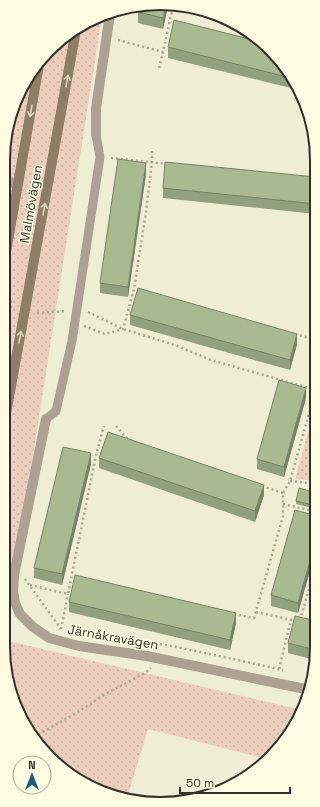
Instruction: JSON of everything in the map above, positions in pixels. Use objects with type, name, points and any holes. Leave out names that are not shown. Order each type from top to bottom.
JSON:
[{"type":"main road","name":"Malmövägen","points":[[10,392],[75,37]]},
{"type":"main road","name":"Malmövägen","points":[[10,229],[37,74]]},
{"type":"street","points":[[96,135],[96,108],[109,19]]},
{"type":"street","points":[[10,183],[18,184]]},
{"type":"street","name":"Järnåkravägen","points":[[46,419],[14,575],[13,591],[15,603],[20,614],[33,627],[50,638],[79,646],[164,659],[304,689]]},
{"type":"lane","points":[[46,419],[56,411],[72,341],[100,157],[96,135]]},
{"type":"path","points":[[159,68],[171,10]]},
{"type":"path","points":[[169,22],[176,24]]},
{"type":"path","points":[[106,37],[163,52]]},
{"type":"path","points":[[123,329],[134,289],[146,212],[152,150]]},
{"type":"path","points":[[100,157],[168,164]]},
{"type":"path","points":[[77,306],[123,329],[175,345],[211,360],[310,387]]},
{"type":"path","points":[[74,323],[104,334],[123,329]]},
{"type":"path","points":[[293,334],[310,338]]},
{"type":"path","points":[[232,613],[254,618],[283,516],[283,493],[290,481],[310,410]]},
{"type":"path","points":[[61,629],[96,456],[104,426]]},
{"type":"path","points":[[116,426],[129,441],[136,443]]},
{"type":"path","points":[[290,481],[310,483]]},
{"type":"path","points":[[262,486],[283,493]]},
{"type":"path","points":[[283,504],[310,510]]},
{"type":"path","points":[[24,578],[61,629],[68,630]]},
{"type":"path","points":[[299,622],[310,584]]},
{"type":"path","points":[[30,585],[68,594]]},
{"type":"path","points":[[256,612],[305,623]]},
{"type":"path","points":[[279,669],[291,620]]},
{"type":"path","points":[[75,631],[172,646],[286,671]]},
{"type":"path","points":[[38,735],[78,712],[107,693],[145,673],[164,659]]},
{"type":"shaded area","points":[[101,22],[10,602],[11,140],[21,103],[35,77],[47,61],[61,47]]},
{"type":"shaded area","points":[[310,425],[310,480],[295,479]]},
{"type":"shaded area","points":[[10,641],[297,709],[285,730],[273,746],[261,758],[148,729],[128,793],[94,782],[61,760],[47,746],[30,722],[21,704],[15,686],[11,667]]},
{"type":"building","points":[[150,10],[165,10],[163,18],[138,12]]},
{"type":"building","points":[[174,20],[248,39],[273,61],[285,76],[168,47]]},
{"type":"building","points":[[118,159],[146,163],[128,287],[100,283]]},
{"type":"building","points":[[165,162],[310,176],[310,203],[163,188]]},
{"type":"building","points":[[138,288],[297,334],[290,360],[130,315]]},
{"type":"building","points":[[279,380],[306,388],[284,467],[257,459]]},
{"type":"building","points":[[108,432],[264,485],[255,511],[99,458]]},
{"type":"building","points":[[63,447],[91,453],[62,574],[34,568]]},
{"type":"building","points":[[299,488],[310,491],[310,504],[296,501]]},
{"type":"building","points":[[295,510],[310,514],[310,561],[298,603],[271,595]]},
{"type":"building","points":[[75,575],[236,613],[230,640],[69,602]]},
{"type":"building","points":[[295,616],[310,619],[310,648],[288,643]]}]
